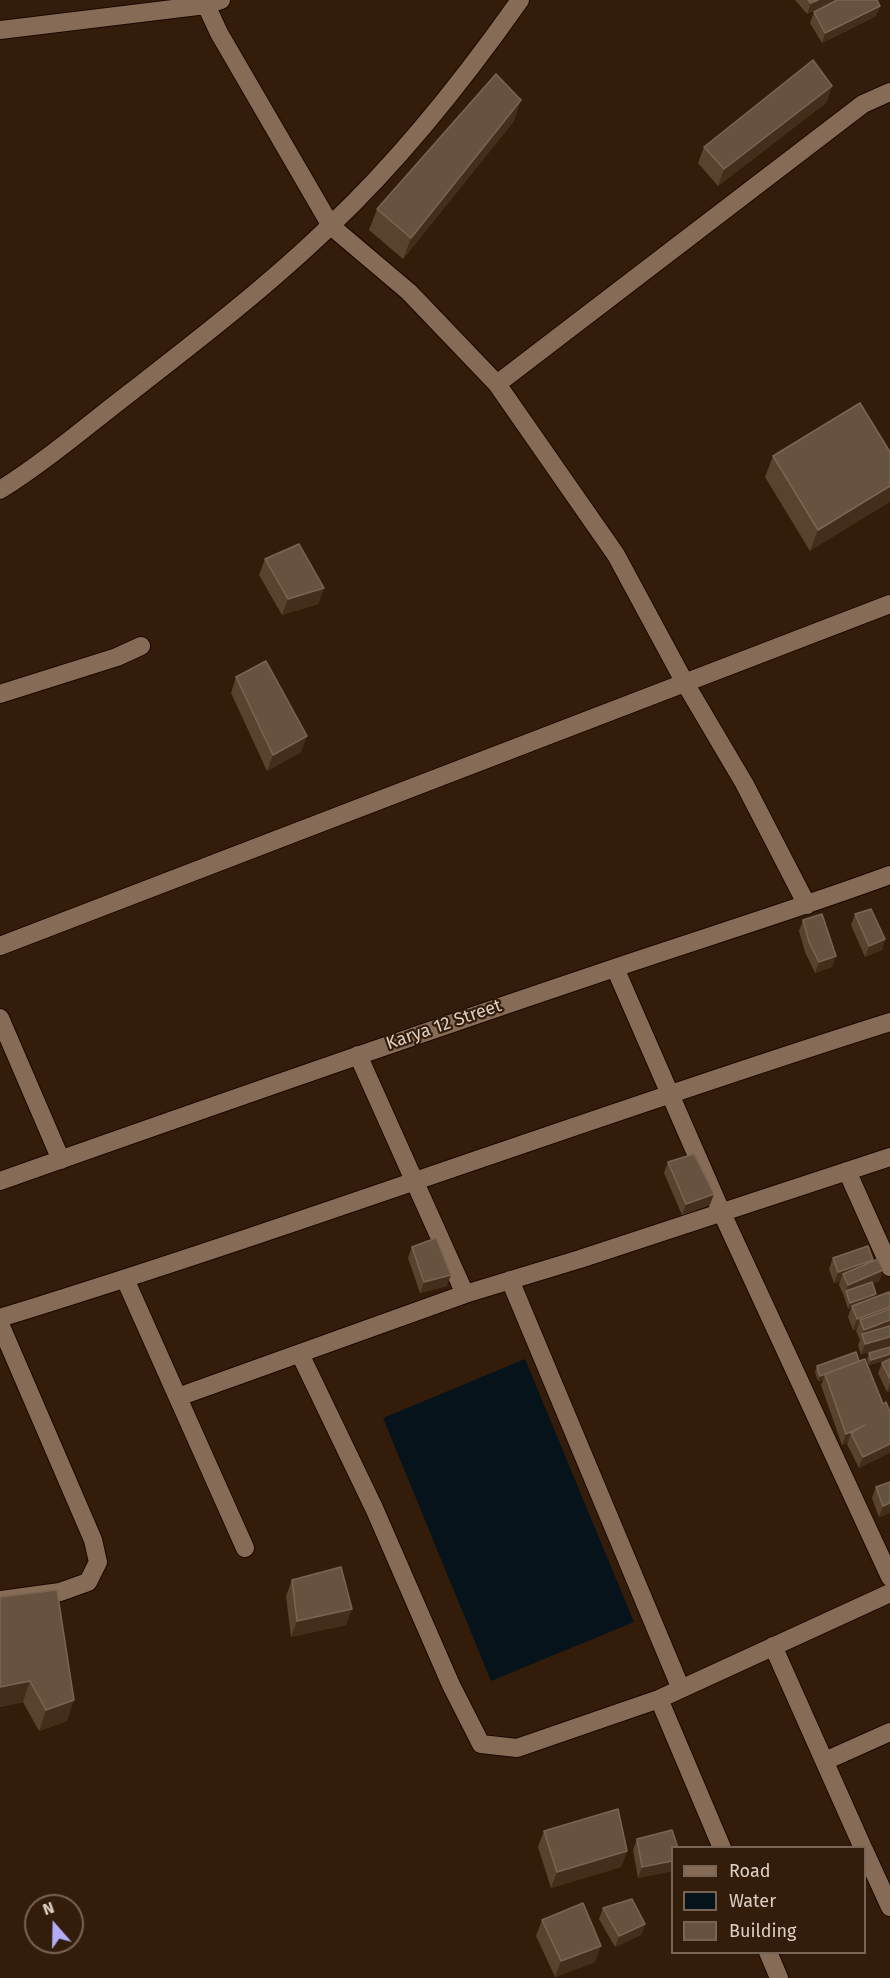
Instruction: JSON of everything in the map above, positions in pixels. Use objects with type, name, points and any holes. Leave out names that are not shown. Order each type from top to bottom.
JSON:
[{"type":"street","points":[[0,490],[221,322],[331,226],[415,138],[474,66],[520,0]]},
{"type":"street","points":[[0,30],[214,2],[219,33],[331,226],[409,292],[497,384],[616,555],[685,682],[744,783],[807,905]]},
{"type":"street","points":[[497,384],[863,104],[890,92]]},
{"type":"street","points":[[0,946],[890,604]]},
{"type":"street","points":[[0,694],[117,657],[141,645]]},
{"type":"street","name":"Karya 12 Street","points":[[0,1181],[358,1054],[807,905],[890,875]]},
{"type":"street","points":[[615,968],[721,1211],[890,1577]]},
{"type":"street","points":[[0,1018],[61,1160]]},
{"type":"street","points":[[0,1318],[125,1280],[669,1094],[890,1022]]},
{"type":"street","points":[[358,1054],[465,1294]]},
{"type":"street","points":[[178,1397],[465,1294],[890,1157]]},
{"type":"street","points":[[847,1171],[890,1267]]},
{"type":"street","points":[[125,1280],[245,1548]]},
{"type":"street","points":[[510,1280],[681,1689]]},
{"type":"street","points":[[0,1324],[93,1540],[98,1562],[88,1582],[60,1592],[0,1600]]},
{"type":"street","points":[[300,1354],[374,1508],[451,1685],[481,1744],[517,1748],[659,1699],[890,1593]]},
{"type":"street","points":[[773,1646],[863,1846]]},
{"type":"street","points":[[659,1699],[721,1846]]},
{"type":"street","points":[[825,1761],[890,1732]]},
{"type":"street","points":[[866,1853],[890,1907]]},
{"type":"street","points":[[768,1954],[779,1978]]},
{"type":"water","points":[[525,1359],[634,1622],[491,1681],[383,1418]]},
{"type":"building","points":[[837,0],[877,0],[880,6],[825,33],[814,12]]},
{"type":"building","points":[[813,60],[832,86],[724,169],[704,147]]},
{"type":"building","points":[[496,74],[521,100],[411,238],[377,209]]},
{"type":"building","points":[[860,403],[890,452],[890,486],[818,530],[773,456]]},
{"type":"building","points":[[299,544],[324,588],[288,599],[265,559]]},
{"type":"building","points":[[266,661],[307,736],[273,755],[236,677]]},
{"type":"building","points":[[871,909],[885,939],[869,946],[855,914]]},
{"type":"building","points":[[822,914],[836,956],[819,962],[809,942],[803,920]]},
{"type":"building","points":[[694,1154],[714,1194],[686,1204],[668,1162]]},
{"type":"building","points":[[436,1238],[451,1275],[424,1282],[412,1247]]},
{"type":"building","points":[[868,1246],[873,1260],[838,1272],[833,1258]]},
{"type":"building","points":[[878,1259],[883,1270],[848,1285],[843,1274]]},
{"type":"building","points":[[872,1282],[876,1294],[850,1303],[846,1291]]},
{"type":"building","points":[[889,1292],[890,1307],[857,1319],[852,1306]]},
{"type":"building","points":[[890,1309],[890,1320],[864,1330],[860,1320]]},
{"type":"building","points":[[890,1326],[890,1337],[865,1344],[862,1334]]},
{"type":"building","points":[[890,1347],[890,1354],[871,1360],[869,1353]]},
{"type":"building","points":[[856,1352],[859,1361],[820,1376],[817,1366]]},
{"type":"building","points":[[865,1359],[883,1404],[886,1402],[890,1412],[890,1444],[863,1457],[851,1433],[865,1425],[846,1434],[825,1374]]},
{"type":"building","points":[[890,1359],[890,1379],[882,1363]]},
{"type":"building","points":[[890,1482],[890,1503],[883,1506],[876,1487]]},
{"type":"building","points":[[341,1567],[352,1609],[297,1621],[292,1580]]},
{"type":"building","points":[[57,1590],[74,1700],[46,1710],[30,1681],[0,1687],[0,1597]]},
{"type":"building","points":[[618,1809],[627,1851],[557,1872],[544,1831]]},
{"type":"building","points":[[672,1830],[677,1846],[671,1846],[671,1861],[642,1867],[637,1839]]},
{"type":"building","points":[[632,1899],[645,1924],[619,1936],[603,1908]]},
{"type":"building","points":[[583,1903],[601,1946],[561,1961],[542,1920]]}]
